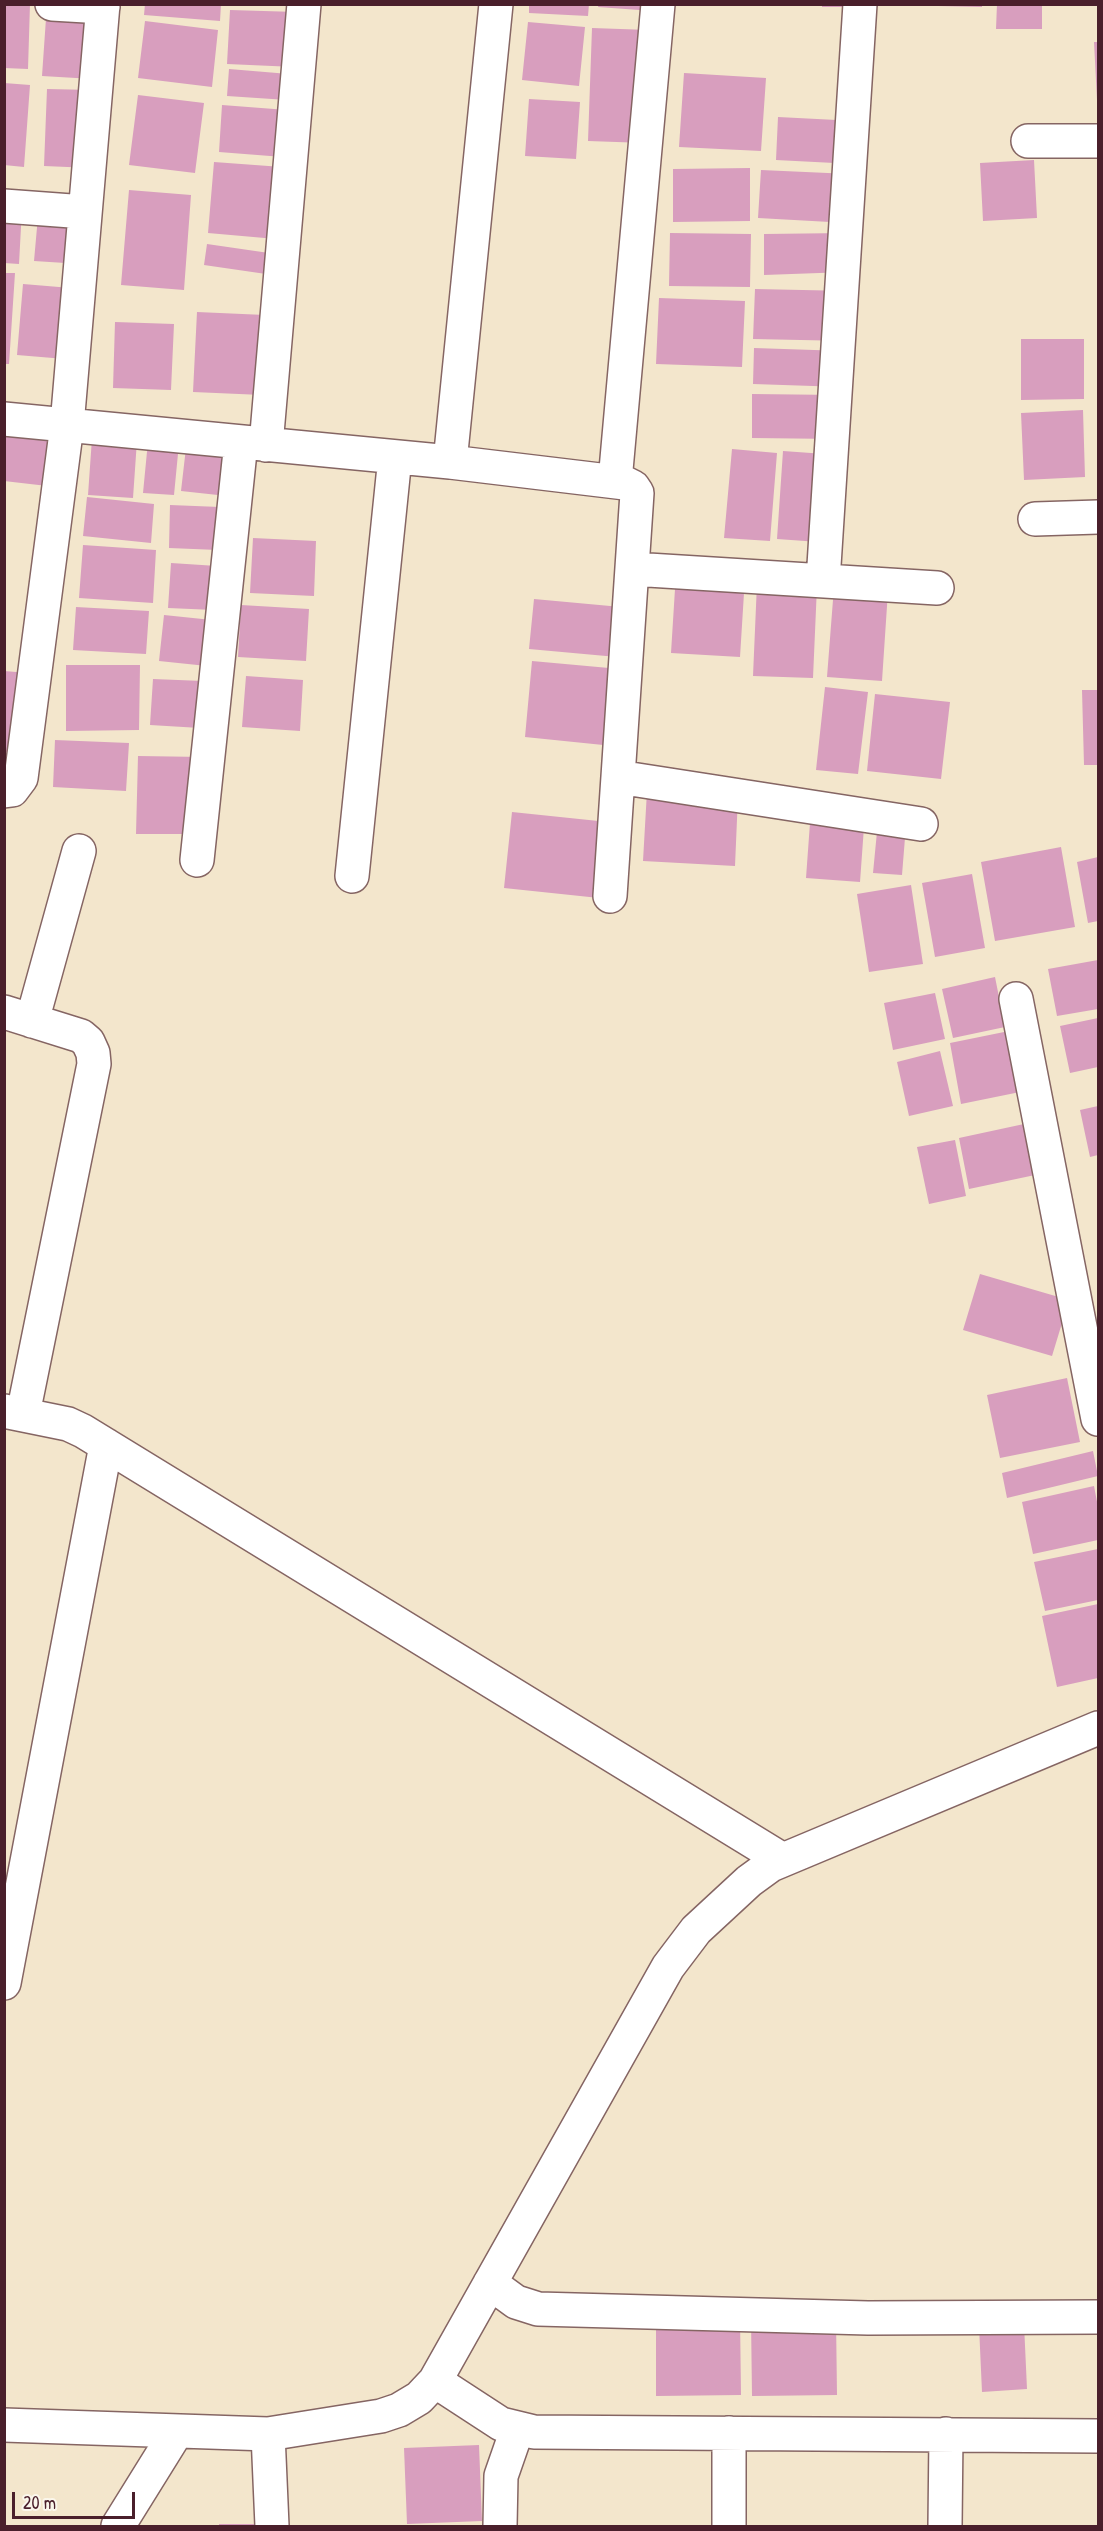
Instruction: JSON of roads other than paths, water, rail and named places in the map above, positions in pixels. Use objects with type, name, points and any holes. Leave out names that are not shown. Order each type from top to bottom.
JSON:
[{"type":"street","points":[[4,791],[12,790],[21,778],[67,425],[103,6],[52,4]]},
{"type":"street","points":[[197,860],[254,443],[304,4]]},
{"type":"street","points":[[450,462],[496,4]]},
{"type":"street","points":[[615,482],[658,4]]},
{"type":"street","points":[[822,580],[860,4]]},
{"type":"street","points":[[1028,141],[1098,141]]},
{"type":"street","points":[[4,206],[86,212]]},
{"type":"street","points":[[4,419],[450,462],[625,483],[633,487],[637,493],[610,897]]},
{"type":"street","points":[[352,876],[395,457]]},
{"type":"street","points":[[1035,519],[1098,517]]},
{"type":"street","points":[[632,569],[937,588]]},
{"type":"street","points":[[618,777],[921,824]]},
{"type":"street","points":[[79,851],[18,1016],[81,1036],[88,1042],[93,1053],[94,1064],[14,1412],[68,1424],[106,1445],[783,1860]]},
{"type":"street","points":[[1016,999],[1098,1419]]},
{"type":"street","points":[[4,1983],[106,1445]]},
{"type":"street","points":[[4,2425],[268,2434],[381,2416],[399,2410],[419,2398],[435,2381],[668,1967],[681,1947],[704,1923],[749,1881],[771,1865],[1098,1728]]},
{"type":"street","points":[[490,2283],[516,2302],[538,2309],[868,2318],[1098,2317]]},
{"type":"street","points":[[435,2381],[501,2424],[517,2430],[1098,2436]]},
{"type":"street","points":[[501,2526],[501,2476],[517,2430]]},
{"type":"street","points":[[118,2526],[177,2431]]},
{"type":"street","points":[[729,2433],[729,2526]]},
{"type":"street","points":[[268,2434],[272,2526]]},
{"type":"street","points":[[945,2526],[946,2434]]}]
